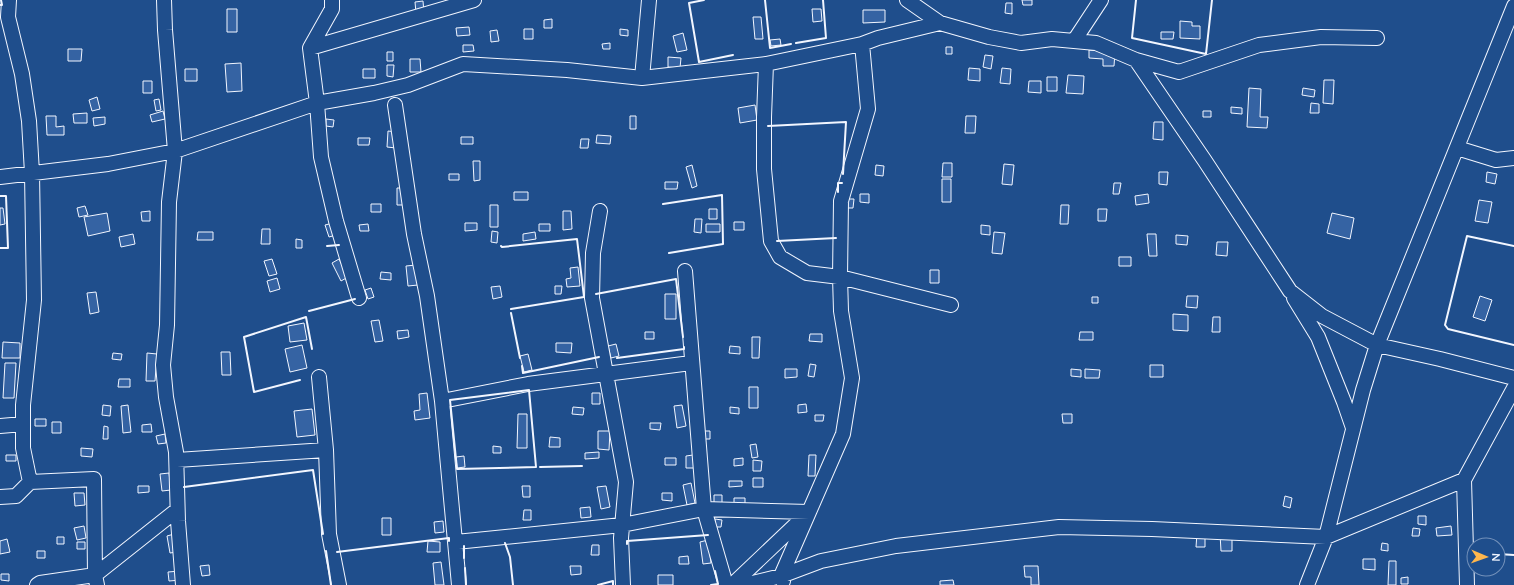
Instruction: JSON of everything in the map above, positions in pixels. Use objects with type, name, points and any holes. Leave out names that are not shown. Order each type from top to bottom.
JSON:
[{"type":"street","points":[[9,0],[8,17],[22,74],[29,121],[32,173],[34,300],[22,405],[23,448],[30,482]]},
{"type":"street","points":[[164,0],[164,30],[174,151],[169,202],[167,325],[163,365],[166,397],[177,460],[178,510],[183,585]]},
{"type":"street","points":[[332,0],[332,9],[310,48],[317,104],[321,157],[336,221],[359,298]]},
{"type":"street","points":[[310,48],[474,0]]},
{"type":"street","points":[[642,78],[649,0]]},
{"type":"street","points":[[908,0],[940,23],[989,37],[1021,43],[1052,39],[1096,43],[1136,60],[1179,72],[1259,45],[1321,37],[1377,38]]},
{"type":"street","points":[[1074,41],[1101,0]]},
{"type":"street","points":[[1307,585],[1326,537],[1363,390],[1377,345],[1514,6]]},
{"type":"street","points":[[0,30],[8,17]]},
{"type":"street","points":[[0,177],[108,164],[174,151],[317,104],[408,85],[464,64],[567,70],[642,78],[766,64],[862,44],[878,38],[940,23]]},
{"type":"street","points":[[782,580],[843,434],[852,378],[841,311],[841,201],[868,109],[862,44]]},
{"type":"street","points":[[1136,60],[1205,161],[1290,291],[1318,338],[1353,428]]},
{"type":"street","points":[[766,64],[764,169],[771,241],[780,257],[807,273],[840,277],[951,305]]},
{"type":"street","points":[[395,105],[414,234],[427,296],[442,400],[459,585]]},
{"type":"street","points":[[1456,148],[1496,160],[1514,158]]},
{"type":"street","points":[[600,211],[593,253],[592,298],[626,482],[621,538],[623,585]]},
{"type":"street","points":[[685,271],[691,362],[704,509],[726,585]]},
{"type":"street","points":[[1290,291],[1322,316],[1377,345],[1514,378]]},
{"type":"street","points":[[442,400],[528,384],[691,362]]},
{"type":"street","points":[[319,377],[326,450],[329,534],[339,585]]},
{"type":"street","points":[[1467,585],[1464,480],[1514,388]]},
{"type":"street","points":[[0,426],[23,424]]},
{"type":"street","points":[[177,460],[326,450]]},
{"type":"street","points":[[0,497],[16,496],[30,482],[94,479],[96,580]]},
{"type":"street","points":[[744,585],[782,580],[821,561],[896,546],[1059,526],[1326,537],[1464,480]]},
{"type":"street","points":[[456,542],[622,525],[704,509],[810,512]]},
{"type":"street","points":[[37,585],[40,583],[96,580],[178,510]]},
{"type":"street","points":[[732,585],[810,512]]},
{"type":"building","points":[[1022,0],[1032,0],[1032,5],[1023,5]]},
{"type":"building","points":[[423,1],[424,13],[416,13],[415,2]]},
{"type":"building","points":[[1006,3],[1012,3],[1012,14],[1005,13]]},
{"type":"building","points":[[227,9],[237,9],[237,32],[227,32]]},
{"type":"building","points":[[812,9],[821,9],[822,21],[813,22]]},
{"type":"building","points":[[863,10],[885,10],[885,22],[863,23]]},
{"type":"building","points":[[753,17],[761,17],[763,39],[755,39]]},
{"type":"building","points":[[552,19],[552,28],[544,28],[544,20]]},
{"type":"building","points":[[1180,21],[1192,22],[1192,26],[1200,26],[1200,39],[1180,38]]},
{"type":"building","points":[[469,27],[470,35],[457,36],[456,28]]},
{"type":"building","points":[[524,29],[533,29],[533,39],[524,39]]},
{"type":"building","points":[[620,29],[628,30],[628,36],[620,35]]},
{"type":"building","points":[[497,30],[499,41],[491,42],[490,31]]},
{"type":"building","points":[[1161,32],[1174,32],[1173,39],[1161,39]]},
{"type":"building","points":[[683,33],[687,50],[677,52],[673,36]]},
{"type":"building","points":[[780,39],[781,45],[771,46],[770,40]]},
{"type":"building","points":[[610,43],[610,49],[603,49],[602,44]]},
{"type":"building","points":[[463,45],[473,45],[474,51],[463,52]]},
{"type":"building","points":[[946,47],[952,47],[952,54],[946,54]]},
{"type":"building","points":[[68,49],[82,49],[81,61],[68,61]]},
{"type":"building","points":[[1089,50],[1115,52],[1114,66],[1103,66],[1103,59],[1089,58]]},
{"type":"building","points":[[387,52],[393,52],[393,61],[387,61]]},
{"type":"building","points":[[985,55],[993,56],[991,69],[983,67]]},
{"type":"building","points":[[668,57],[681,58],[680,68],[668,67]]},
{"type":"building","points":[[410,59],[420,59],[421,72],[410,72]]},
{"type":"building","points":[[241,63],[242,91],[227,92],[225,64]]},
{"type":"building","points":[[387,65],[394,65],[393,77],[387,76]]},
{"type":"building","points":[[969,68],[980,69],[980,81],[968,80]]},
{"type":"building","points":[[1002,68],[1011,69],[1010,84],[1000,83]]},
{"type":"building","points":[[185,69],[197,69],[197,81],[185,81]]},
{"type":"building","points":[[363,69],[375,69],[375,78],[363,78]]},
{"type":"building","points":[[1068,75],[1084,76],[1083,94],[1066,93]]},
{"type":"building","points":[[1047,77],[1057,77],[1057,91],[1047,91]]},
{"type":"building","points":[[1324,80],[1334,80],[1333,104],[1323,103]]},
{"type":"building","points":[[143,81],[152,81],[152,93],[143,93]]},
{"type":"building","points":[[1029,81],[1041,81],[1041,93],[1028,92]]},
{"type":"building","points":[[1249,88],[1261,89],[1260,117],[1268,117],[1267,128],[1247,127]]},
{"type":"building","points":[[1303,88],[1315,90],[1314,97],[1302,95]]},
{"type":"building","points":[[97,97],[100,109],[92,111],[89,100]]},
{"type":"building","points":[[159,99],[161,110],[156,111],[154,100]]},
{"type":"building","points":[[1311,103],[1319,104],[1319,113],[1310,113]]},
{"type":"building","points":[[755,105],[757,120],[740,123],[738,108]]},
{"type":"building","points":[[1231,107],[1242,108],[1242,114],[1231,113]]},
{"type":"building","points":[[163,111],[165,119],[152,122],[150,115]]},
{"type":"building","points":[[1203,111],[1211,111],[1211,117],[1203,117]]},
{"type":"building","points":[[87,113],[87,123],[74,123],[73,114]]},
{"type":"building","points":[[46,116],[56,116],[56,127],[64,126],[64,135],[47,135]]},
{"type":"building","points":[[630,116],[636,116],[636,129],[630,129]]},
{"type":"building","points":[[966,116],[976,116],[975,133],[965,133]]},
{"type":"building","points":[[105,117],[105,124],[94,126],[93,118]]},
{"type":"building","points":[[326,119],[334,120],[333,127],[326,126]]},
{"type":"building","points":[[1154,122],[1163,122],[1163,140],[1153,139]]},
{"type":"building","points":[[388,131],[397,132],[396,148],[387,147]]},
{"type":"building","points":[[597,135],[611,136],[610,144],[596,143]]},
{"type":"building","points":[[461,137],[473,137],[473,144],[461,144]]},
{"type":"building","points":[[358,138],[370,138],[369,145],[358,145]]},
{"type":"building","points":[[581,139],[589,139],[588,148],[580,148]]},
{"type":"building","points":[[473,161],[480,161],[480,180],[474,181]]},
{"type":"building","points":[[943,163],[952,163],[952,177],[942,177]]},
{"type":"building","points":[[1004,164],[1014,165],[1012,185],[1002,184]]},
{"type":"building","points":[[692,165],[697,186],[692,188],[686,167]]},
{"type":"building","points":[[876,165],[884,166],[883,176],[875,175]]},
{"type":"building","points":[[1159,172],[1168,172],[1167,185],[1159,184]]},
{"type":"building","points":[[1487,172],[1497,174],[1495,184],[1486,182]]},
{"type":"building","points":[[449,174],[459,174],[459,180],[449,180]]},
{"type":"building","points":[[942,179],[951,179],[951,202],[942,202]]},
{"type":"building","points":[[665,182],[678,182],[677,189],[665,189]]},
{"type":"building","points":[[1114,183],[1121,183],[1119,194],[1113,194]]},
{"type":"building","points":[[397,188],[404,188],[405,205],[397,205]]},
{"type":"building","points":[[514,192],[528,192],[528,200],[514,200]]},
{"type":"building","points":[[860,194],[869,194],[869,203],[860,202]]},
{"type":"building","points":[[1148,194],[1149,203],[1136,205],[1135,196]]},
{"type":"building","points":[[845,199],[854,199],[853,208],[844,208]]},
{"type":"building","points":[[1479,200],[1492,202],[1488,223],[1475,221]]},
{"type":"building","points":[[371,204],[381,204],[381,212],[371,212]]},
{"type":"building","points":[[490,205],[498,205],[498,227],[490,227]]},
{"type":"building","points":[[1061,205],[1069,205],[1068,224],[1060,224]]},
{"type":"building","points":[[85,206],[88,215],[79,217],[77,208]]},
{"type":"building","points":[[0,208],[3,208],[5,224],[0,225]]},
{"type":"building","points":[[709,209],[717,209],[717,219],[709,219]]},
{"type":"building","points":[[1098,209],[1107,209],[1106,221],[1098,221]]},
{"type":"building","points":[[150,211],[150,221],[142,221],[141,212]]},
{"type":"building","points":[[563,211],[571,211],[572,229],[563,230]]},
{"type":"building","points":[[107,213],[110,231],[88,236],[84,217]]},
{"type":"building","points":[[1332,213],[1354,218],[1350,239],[1327,233]]},
{"type":"building","points":[[695,219],[702,219],[701,233],[694,232]]},
{"type":"building","points":[[734,222],[744,222],[744,230],[734,230]]},
{"type":"building","points":[[333,223],[336,235],[329,237],[325,225]]},
{"type":"building","points":[[465,223],[477,223],[477,230],[465,231]]},
{"type":"building","points":[[368,224],[369,231],[360,231],[359,225]]},
{"type":"building","points":[[539,224],[550,224],[550,231],[539,231]]},
{"type":"building","points":[[706,224],[720,224],[720,232],[706,232]]},
{"type":"building","points":[[981,225],[990,226],[990,235],[981,234]]},
{"type":"building","points":[[262,229],[270,229],[270,244],[261,244]]},
{"type":"building","points":[[492,231],[498,232],[497,243],[491,242]]},
{"type":"building","points":[[198,232],[213,232],[213,240],[197,240]]},
{"type":"building","points":[[535,232],[536,239],[523,241],[523,234]]},
{"type":"building","points":[[994,232],[1005,233],[1002,254],[992,253]]},
{"type":"building","points":[[133,234],[135,244],[121,247],[119,237]]},
{"type":"building","points":[[1147,234],[1156,234],[1157,256],[1149,256]]},
{"type":"building","points":[[1176,235],[1188,236],[1187,245],[1176,244]]},
{"type":"building","points":[[296,239],[302,240],[302,248],[296,248]]},
{"type":"building","points":[[1217,242],[1228,242],[1227,256],[1216,255]]},
{"type":"building","points":[[1119,257],[1131,257],[1131,266],[1119,266]]},
{"type":"building","points":[[272,259],[277,274],[269,276],[264,261]]},
{"type":"building","points":[[339,259],[348,277],[341,281],[332,263]]},
{"type":"building","points":[[416,265],[418,285],[408,286],[406,266]]},
{"type":"building","points":[[578,267],[580,286],[567,287],[566,279],[571,278],[570,268]]},
{"type":"building","points":[[930,270],[939,270],[939,283],[930,283]]},
{"type":"building","points":[[381,272],[391,273],[391,280],[380,279]]},
{"type":"building","points":[[277,278],[280,289],[270,292],[267,281]]},
{"type":"building","points":[[500,286],[502,297],[493,299],[491,287]]},
{"type":"building","points":[[555,286],[562,286],[561,294],[555,294]]},
{"type":"building","points":[[371,288],[374,297],[368,299],[365,290]]},
{"type":"building","points":[[96,292],[99,312],[90,314],[87,293]]},
{"type":"building","points":[[665,294],[676,294],[676,319],[665,319]]},
{"type":"building","points":[[1187,296],[1198,296],[1197,308],[1186,307]]},
{"type":"building","points":[[1480,296],[1492,300],[1485,321],[1473,317]]},
{"type":"building","points":[[1092,297],[1098,297],[1098,303],[1092,303]]},
{"type":"building","points":[[1173,314],[1188,315],[1188,331],[1173,330]]},
{"type":"building","points":[[1213,317],[1220,317],[1220,332],[1212,332]]},
{"type":"building","points":[[379,320],[383,341],[375,342],[371,321]]},
{"type":"building","points":[[304,323],[307,340],[290,342],[288,326]]},
{"type":"building","points":[[408,330],[409,337],[398,339],[397,331]]},
{"type":"building","points":[[645,332],[654,332],[654,339],[645,339]]},
{"type":"building","points":[[1080,332],[1093,332],[1093,340],[1079,340]]},
{"type":"building","points":[[810,334],[822,334],[822,342],[809,341]]},
{"type":"building","points":[[752,337],[760,337],[759,358],[752,358]]},
{"type":"building","points":[[3,342],[20,343],[20,358],[2,358]]},
{"type":"building","points":[[556,343],[572,343],[571,353],[556,352]]},
{"type":"building","points":[[616,344],[619,356],[611,358],[608,346]]},
{"type":"building","points":[[302,345],[307,368],[290,372],[285,349]]},
{"type":"building","points":[[730,346],[740,347],[740,354],[729,353]]},
{"type":"building","points":[[221,352],[230,352],[231,375],[222,375]]},
{"type":"building","points":[[113,353],[122,354],[121,360],[112,359]]},
{"type":"building","points":[[147,353],[157,354],[155,381],[146,381]]},
{"type":"building","points":[[528,354],[532,370],[524,372],[520,356]]},
{"type":"building","points":[[5,363],[16,363],[14,398],[3,398]]},
{"type":"building","points":[[810,364],[816,365],[814,377],[808,376]]},
{"type":"building","points":[[1150,365],[1163,365],[1163,377],[1150,377]]},
{"type":"building","points":[[785,369],[797,369],[797,377],[785,378]]},
{"type":"building","points":[[1071,369],[1081,370],[1081,377],[1071,376]]},
{"type":"building","points":[[1085,369],[1100,370],[1099,378],[1085,378]]},
{"type":"building","points":[[119,379],[130,379],[130,387],[118,387]]},
{"type":"building","points":[[749,387],[758,387],[758,408],[749,408]]},
{"type":"building","points":[[427,393],[430,418],[415,420],[414,411],[420,410],[419,394]]},
{"type":"building","points":[[592,393],[600,393],[600,404],[592,404]]},
{"type":"building","points":[[806,404],[807,412],[798,413],[798,405]]},
{"type":"building","points":[[103,405],[111,406],[110,416],[102,415]]},
{"type":"building","points":[[128,405],[131,432],[123,433],[121,406]]},
{"type":"building","points":[[682,405],[686,426],[677,428],[674,406]]},
{"type":"building","points":[[573,407],[584,408],[583,415],[572,414]]},
{"type":"building","points":[[730,407],[739,408],[739,414],[730,413]]},
{"type":"building","points":[[312,409],[315,435],[297,437],[294,411]]},
{"type":"building","points":[[518,414],[527,414],[527,448],[517,448]]},
{"type":"building","points":[[1062,414],[1072,414],[1072,423],[1063,423]]},
{"type":"building","points":[[815,415],[824,415],[823,421],[815,421]]},
{"type":"building","points":[[35,419],[46,419],[46,426],[35,426]]},
{"type":"building","points":[[52,422],[61,422],[61,433],[52,433]]},
{"type":"building","points":[[650,423],[661,423],[660,430],[650,429]]},
{"type":"building","points":[[151,424],[152,432],[142,432],[142,425]]},
{"type":"building","points":[[104,426],[108,427],[108,439],[103,439]]},
{"type":"building","points":[[598,431],[610,431],[609,450],[598,449]]},
{"type":"building","points":[[702,431],[710,431],[710,439],[702,439]]},
{"type":"building","points":[[165,434],[166,443],[158,444],[156,436]]},
{"type":"building","points":[[550,437],[560,438],[560,447],[549,447]]},
{"type":"building","points":[[756,444],[758,457],[752,458],[750,445]]},
{"type":"building","points":[[493,446],[501,447],[501,453],[493,453]]},
{"type":"building","points":[[81,448],[93,449],[92,457],[81,456]]},
{"type":"building","points":[[599,452],[599,458],[585,459],[585,453]]},
{"type":"building","points":[[6,455],[16,455],[16,461],[6,461]]},
{"type":"building","points":[[693,455],[694,468],[686,468],[686,456]]},
{"type":"building","points":[[809,455],[816,455],[815,476],[808,476]]},
{"type":"building","points":[[464,456],[465,467],[457,468],[456,457]]},
{"type":"building","points":[[665,458],[676,458],[676,465],[665,465]]},
{"type":"building","points":[[743,458],[743,465],[734,466],[734,459]]},
{"type":"building","points":[[753,460],[762,461],[761,471],[753,471]]},
{"type":"building","points":[[169,473],[171,490],[162,491],[160,474]]},
{"type":"building","points":[[753,478],[763,478],[763,487],[753,487]]},
{"type":"building","points":[[729,481],[742,481],[742,486],[729,487]]},
{"type":"building","points":[[691,483],[695,503],[687,505],[683,485]]},
{"type":"building","points":[[138,486],[149,486],[149,492],[138,493]]},
{"type":"building","points":[[522,486],[530,486],[530,497],[523,497]]},
{"type":"building","points":[[606,486],[610,507],[601,509],[597,487]]},
{"type":"building","points":[[74,493],[84,493],[85,505],[75,506]]},
{"type":"building","points":[[662,493],[672,493],[672,501],[662,500]]},
{"type":"building","points":[[714,495],[722,495],[722,504],[714,505]]},
{"type":"building","points":[[1285,496],[1292,498],[1290,508],[1283,506]]},
{"type":"building","points":[[734,498],[745,498],[745,505],[734,505]]},
{"type":"building","points":[[590,507],[591,517],[581,518],[580,508]]},
{"type":"building","points":[[524,510],[531,510],[531,520],[523,520]]},
{"type":"building","points":[[1418,516],[1426,516],[1426,525],[1418,524]]},
{"type":"building","points":[[382,518],[391,518],[391,535],[382,535]]},
{"type":"building","points":[[715,519],[722,520],[721,527],[715,527]]},
{"type":"building","points":[[443,521],[444,532],[435,533],[434,522]]},
{"type":"building","points":[[84,526],[86,538],[77,540],[74,528]]},
{"type":"building","points":[[1451,526],[1452,535],[1437,536],[1436,528]]},
{"type":"building","points":[[1413,528],[1420,529],[1419,536],[1412,536]]},
{"type":"building","points":[[1197,533],[1205,533],[1205,547],[1196,547]]},
{"type":"building","points":[[1232,533],[1232,551],[1221,551],[1220,534]]},
{"type":"building","points":[[174,534],[177,552],[170,553],[167,536]]},
{"type":"building","points":[[57,537],[64,537],[64,544],[57,544]]},
{"type":"building","points":[[7,539],[10,552],[0,554],[0,541]]},
{"type":"building","points":[[708,540],[711,563],[703,564],[700,542]]},
{"type":"building","points":[[428,541],[440,542],[440,552],[427,552]]},
{"type":"building","points":[[77,542],[85,542],[85,549],[77,549]]},
{"type":"building","points":[[1382,543],[1388,544],[1388,551],[1381,550]]},
{"type":"building","points":[[592,545],[599,545],[599,555],[591,555]]},
{"type":"building","points":[[37,551],[45,551],[45,558],[37,558]]},
{"type":"building","points":[[688,556],[689,564],[679,564],[679,557]]},
{"type":"building","points":[[1363,559],[1375,559],[1375,570],[1363,569]]},
{"type":"building","points":[[1389,561],[1396,561],[1396,585],[1388,585]]},
{"type":"building","points":[[441,562],[444,585],[435,585],[433,563]]},
{"type":"building","points":[[209,565],[210,575],[202,576],[200,566]]},
{"type":"building","points":[[570,566],[581,566],[581,574],[571,575]]},
{"type":"building","points":[[1024,566],[1038,566],[1039,585],[1031,585],[1031,577],[1025,577]]},
{"type":"building","points":[[180,571],[181,580],[169,581],[168,572]]},
{"type":"building","points":[[1,574],[9,574],[9,581],[1,580]]},
{"type":"building","points":[[658,575],[673,575],[673,585],[658,585]]},
{"type":"building","points":[[1408,577],[1408,584],[1401,584],[1401,578]]},
{"type":"building","points":[[953,580],[954,585],[940,585],[940,581]]},
{"type":"wall","points":[[0,5],[2,5],[1,0]]},
{"type":"wall","points":[[704,0],[689,3],[699,62],[733,55]]},
{"type":"wall","points":[[765,0],[770,48],[791,44]]},
{"type":"wall","points":[[796,43],[826,38],[823,0]]},
{"type":"wall","points":[[1136,0],[1132,38],[1206,54],[1212,0]]},
{"type":"wall","points":[[768,126],[846,122],[843,174]]},
{"type":"wall","points":[[838,192],[838,183],[842,183]]},
{"type":"wall","points":[[663,204],[722,195],[723,244],[669,253]]},
{"type":"wall","points":[[0,196],[6,196],[8,248],[0,248]]},
{"type":"wall","points":[[1514,246],[1467,236],[1445,325],[1448,329],[1514,345]]},
{"type":"wall","points":[[777,241],[836,238]]},
{"type":"wall","points":[[501,246],[577,239],[584,297],[511,309]]},
{"type":"wall","points":[[327,246],[339,245]]},
{"type":"wall","points":[[596,294],[676,279],[683,337]]},
{"type":"wall","points":[[309,311],[355,299]]},
{"type":"wall","points":[[511,313],[520,358]]},
{"type":"wall","points":[[300,380],[254,392],[244,337],[306,317],[312,349]]},
{"type":"wall","points":[[617,358],[684,349],[684,347]]},
{"type":"wall","points":[[522,366],[523,373],[599,357]]},
{"type":"wall","points":[[529,390],[536,467],[457,469],[450,400],[529,390]]},
{"type":"wall","points":[[540,467],[582,466]]},
{"type":"wall","points":[[184,487],[313,470],[323,534]]},
{"type":"wall","points":[[627,544],[627,541],[708,535]]},
{"type":"wall","points":[[337,552],[449,538],[449,541]]},
{"type":"wall","points":[[505,543],[510,557],[513,585]]},
{"type":"wall","points":[[464,546],[464,558]]},
{"type":"wall","points":[[326,551],[331,585]]},
{"type":"wall","points":[[1506,554],[1514,555]]},
{"type":"wall","points":[[465,568],[466,585]]},
{"type":"wall","points":[[711,585],[718,584],[715,571]]},
{"type":"wall","points":[[598,585],[613,581],[613,585]]}]
